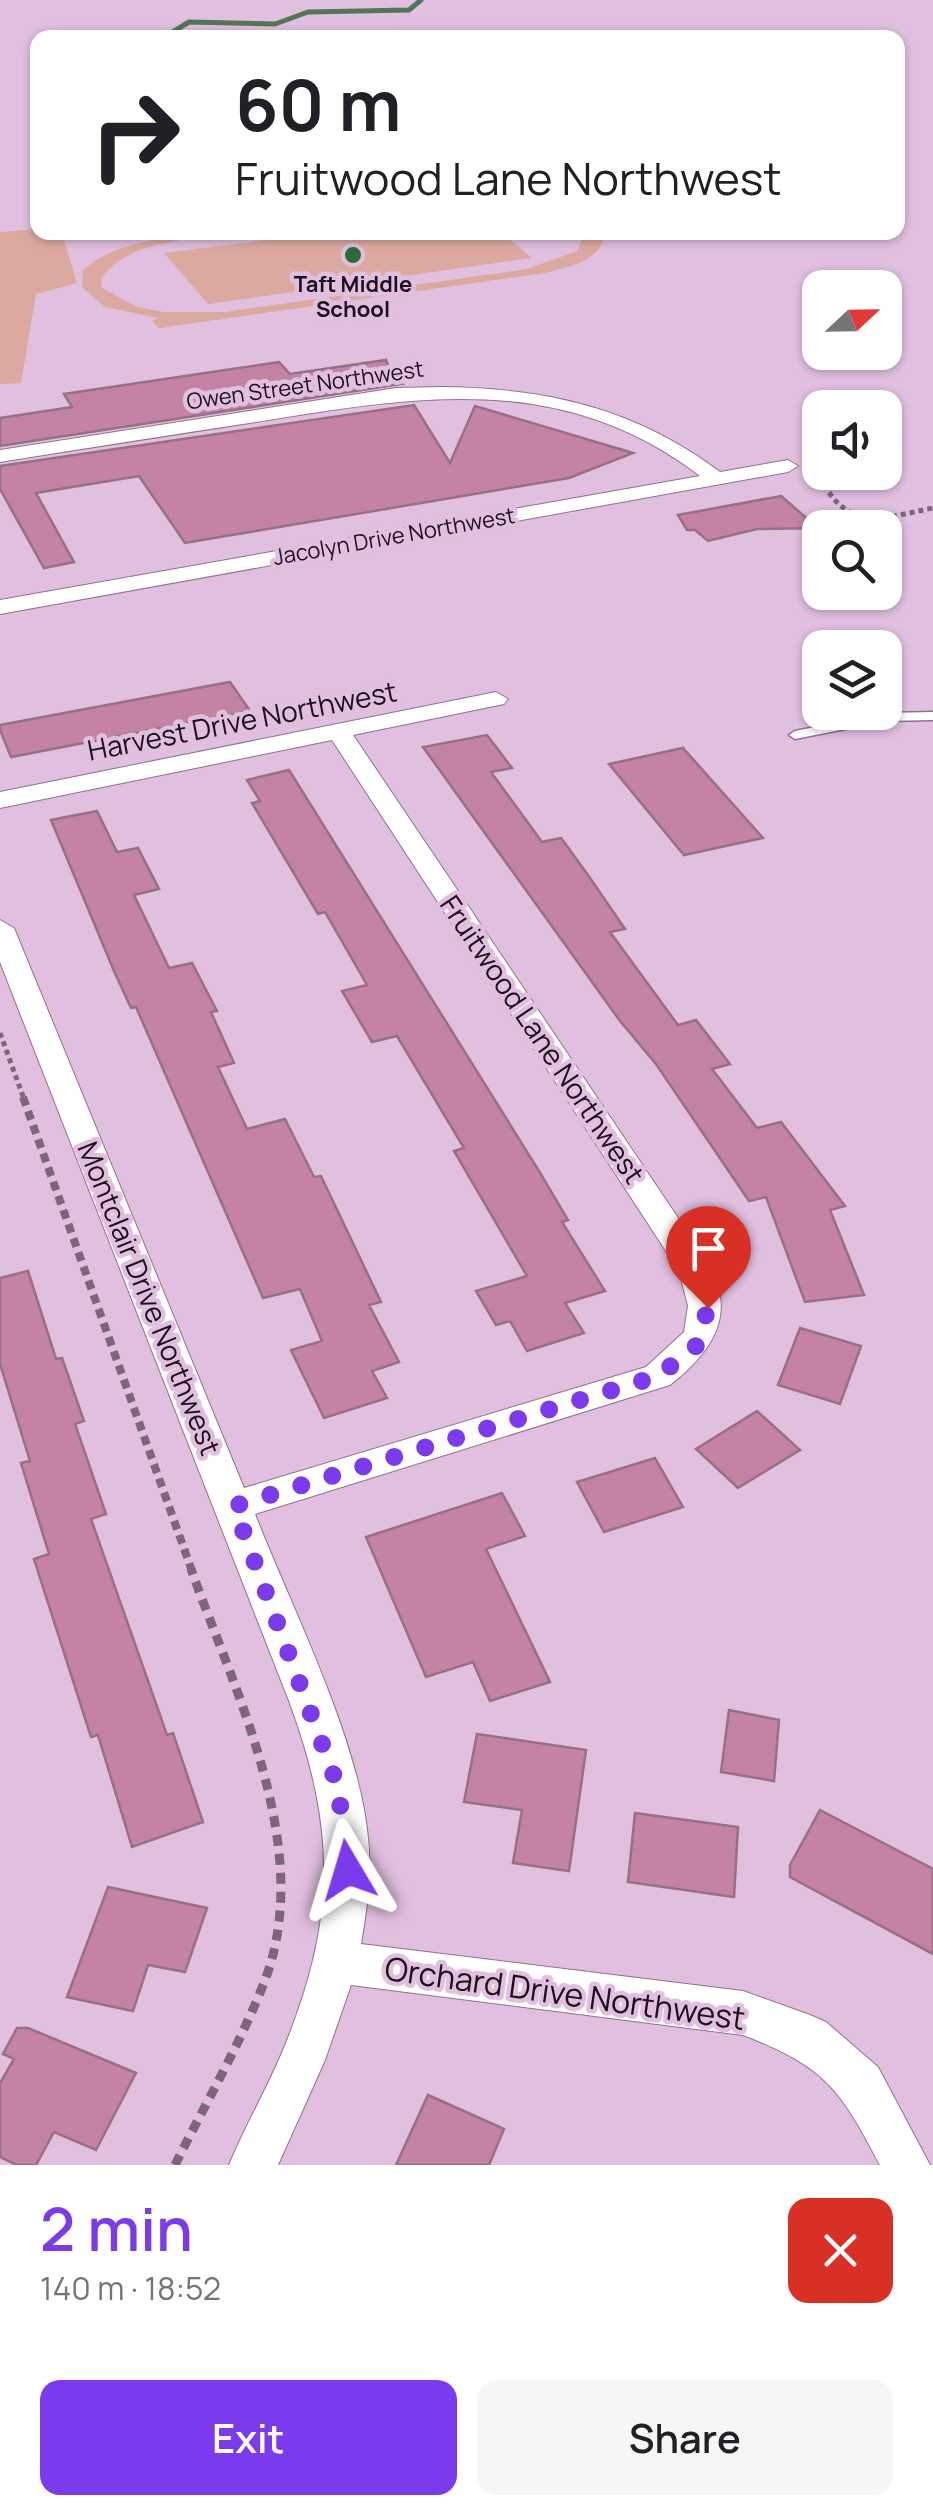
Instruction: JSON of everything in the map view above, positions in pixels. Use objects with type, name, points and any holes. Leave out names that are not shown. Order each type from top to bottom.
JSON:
[{"type":"street","name":"Owen Street Northwest","points":[[0,456],[396,394],[455,391],[557,399],[606,411],[652,431],[717,479]]},
{"type":"street","name":"Jacolyn Drive Northwest","points":[[0,607],[717,479],[795,472]]},
{"type":"street","name":"Harvest Drive Northwest","points":[[0,800],[496,699]]},
{"type":"street","name":"Fruitwood Lane Northwest","points":[[234,1506],[658,1376],[696,1346],[708,1308],[695,1268],[338,731]]},
{"type":"street","name":"Montclair Drive Northwest","points":[[0,928],[234,1506],[338,1787],[348,1870],[334,1962],[286,2100],[253,2165]]},
{"type":"street","name":"Orchard Drive Northwest","points":[[334,1962],[743,2013],[810,2038],[862,2083],[906,2165]]},
{"type":"lane","points":[[795,736],[886,718],[933,716]]},
{"type":"path","points":[[795,472],[820,480],[836,510],[850,516],[881,518],[933,508]]},
{"type":"path","points":[[0,1033],[274,1802],[280,1906],[266,1978],[175,2165]]},
{"type":"shaded area","points":[[30,230],[30,240],[64,240],[77,283],[36,294],[21,383],[0,384],[0,232]]},
{"type":"shaded area","points":[[188,240],[131,254],[101,279],[102,288],[137,307],[164,312],[224,312],[527,269],[577,251],[582,240],[603,240],[590,257],[545,273],[159,328],[152,321],[158,318],[105,307],[82,287],[83,270],[96,260],[141,243]]},
{"type":"shaded area","points":[[266,240],[510,240],[532,258],[208,304],[164,253]]},
{"type":"building","points":[[386,360],[394,381],[401,384],[0,446],[0,418],[72,407],[64,394],[279,362],[290,374]]},
{"type":"building","points":[[414,405],[450,463],[475,406],[633,453],[569,478],[185,543],[139,476],[36,493],[74,562],[44,568],[0,489],[0,466]]},
{"type":"building","points":[[781,496],[802,514],[802,528],[757,529],[708,541],[695,530],[687,530],[678,515]]},
{"type":"building","points":[[230,682],[250,711],[11,757],[0,730],[0,725]]},
{"type":"building","points":[[487,735],[512,768],[491,772],[542,842],[561,838],[625,929],[610,932],[678,1025],[696,1020],[730,1064],[712,1069],[757,1128],[781,1122],[845,1206],[830,1210],[864,1295],[805,1302],[766,1197],[749,1201],[656,1064],[620,1021],[423,747]]},
{"type":"building","points":[[683,748],[763,838],[684,855],[609,764]]},
{"type":"building","points":[[289,770],[568,1220],[562,1222],[605,1291],[565,1303],[584,1333],[527,1351],[510,1321],[496,1325],[476,1291],[527,1276],[454,1151],[464,1148],[397,1036],[372,1042],[342,991],[367,985],[325,912],[318,914],[252,803],[260,801],[247,780]]},
{"type":"building","points":[[97,811],[117,852],[138,848],[159,889],[134,895],[169,968],[192,963],[217,1011],[211,1012],[234,1063],[218,1067],[247,1129],[285,1119],[314,1177],[321,1176],[381,1302],[369,1305],[399,1362],[372,1371],[387,1398],[324,1418],[291,1350],[322,1341],[300,1289],[263,1298],[136,1007],[131,1008],[114,971],[51,820]]},
{"type":"building","points":[[28,1271],[56,1359],[62,1358],[84,1421],[75,1424],[106,1514],[91,1519],[167,1735],[173,1733],[203,1822],[132,1847],[98,1735],[91,1737],[34,1559],[49,1554],[21,1463],[30,1461],[0,1364],[0,1278]]},
{"type":"building","points":[[800,1328],[861,1346],[840,1404],[778,1385]]},
{"type":"building","points":[[757,1411],[800,1450],[738,1488],[696,1449]]},
{"type":"building","points":[[655,1458],[683,1507],[604,1532],[577,1482]]},
{"type":"building","points":[[502,1493],[525,1536],[486,1549],[550,1682],[490,1701],[473,1662],[426,1677],[366,1537]]},
{"type":"building","points":[[729,1710],[779,1720],[774,1781],[721,1772]]},
{"type":"building","points":[[477,1734],[586,1750],[569,1871],[513,1863],[522,1810],[464,1802]]},
{"type":"building","points":[[820,1810],[933,1869],[933,1954],[790,1877],[790,1865]]},
{"type":"building","points":[[635,1813],[738,1827],[734,1897],[628,1882]]},
{"type":"building","points":[[108,1887],[207,1908],[185,1972],[148,1965],[133,2011],[67,1997]]},
{"type":"building","points":[[17,2028],[28,2028],[136,2073],[96,2150],[54,2132],[36,2165],[17,2165],[0,2157],[0,2083],[14,2059],[3,2054]]},
{"type":"building","points":[[428,2095],[504,2129],[489,2165],[396,2165]]},
{"type":"waterway","points":[[176,30],[189,22],[275,24],[308,12],[409,10],[421,0]]},
{"type":"place","name":"Taft Middle School","points":[[353,255]]},
{"type":"route","points":[[348,1870],[338,1787],[234,1506],[658,1376],[696,1346],[708,1308]]}]
